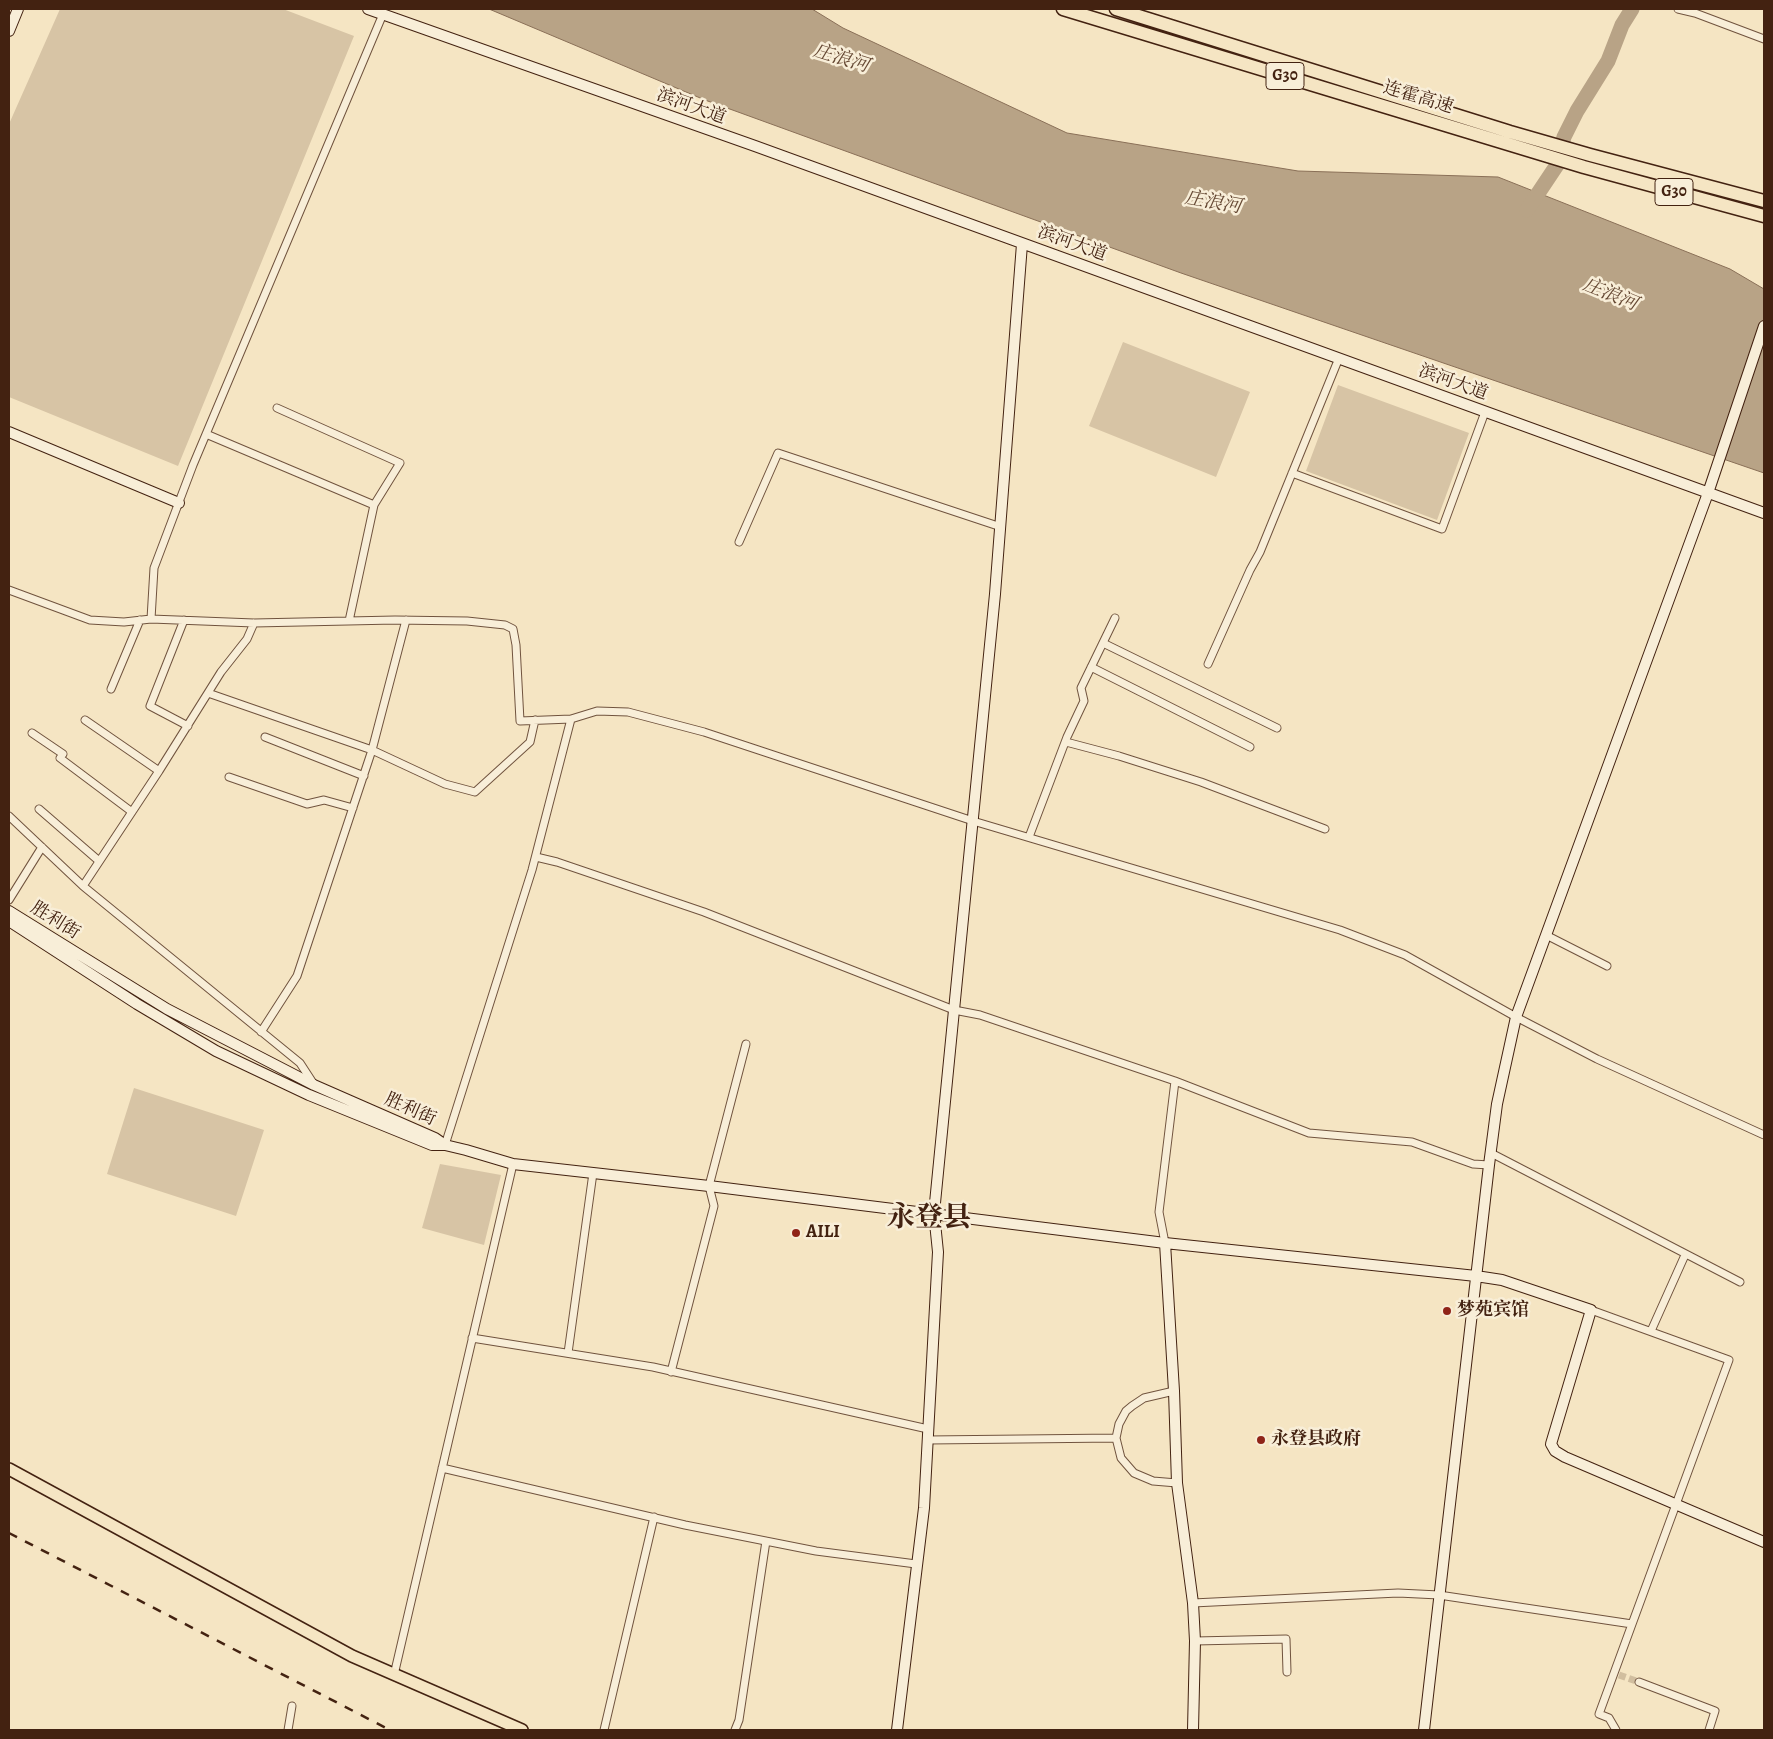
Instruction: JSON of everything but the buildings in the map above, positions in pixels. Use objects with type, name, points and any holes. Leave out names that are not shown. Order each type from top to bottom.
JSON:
[{"type":"highway","name":"连霍高速","points":[[1062,9],[1509,138],[1764,216]]},
{"type":"highway","name":"连霍高速","points":[[1116,9],[1509,138]]},
{"type":"highway","name":"连霍高速","points":[[1587,161],[1764,201]]},
{"type":"main road","points":[[9,1469],[352,1656],[522,1730]]},
{"type":"street","points":[[9,31],[18,9]]},
{"type":"street","name":"滨河大道","points":[[368,9],[1764,513]]},
{"type":"street","points":[[1678,9],[1764,39]]},
{"type":"street","points":[[151,619],[154,568],[206,434],[383,14]]},
{"type":"street","points":[[897,1730],[924,1508],[938,1252],[934,1213],[1001,527],[1022,244]]},
{"type":"street","points":[[1424,1730],[1497,1104],[1516,1017],[1708,492],[1764,326]]},
{"type":"street","points":[[1208,664],[1260,552],[1339,358]]},
{"type":"street","points":[[277,408],[400,463],[374,505],[349,621]]},
{"type":"street","points":[[1292,473],[1442,529],[1485,412]]},
{"type":"street","points":[[9,432],[179,503]]},
{"type":"street","points":[[206,434],[374,505]]},
{"type":"street","points":[[739,542],[778,453],[1001,527]]},
{"type":"street","points":[[9,590],[90,620],[124,622],[151,619],[254,623],[406,620],[466,621],[505,625],[513,630],[516,646],[520,721],[571,719],[597,711],[638,714],[704,732],[973,821],[1340,930],[1405,955],[1596,1059],[1764,1135]]},
{"type":"street","points":[[1029,837],[1084,701],[1081,688],[1115,618]]},
{"type":"street","points":[[111,689],[140,620]]},
{"type":"street","points":[[184,620],[150,706],[188,726]]},
{"type":"street","points":[[261,1032],[297,976],[372,750],[406,620]]},
{"type":"street","points":[[83,886],[159,771],[221,672],[247,638],[254,623]]},
{"type":"street","points":[[1103,643],[1277,728]]},
{"type":"street","points":[[1091,667],[1250,747]]},
{"type":"street","points":[[208,693],[372,750],[445,784],[475,792],[530,742],[535,720]]},
{"type":"street","points":[[571,719],[536,857],[445,1145],[513,1164],[934,1213],[1165,1243],[1502,1280],[1729,1360],[1632,1624],[1617,1674],[1599,1714],[1609,1718],[1616,1730]]},
{"type":"street","points":[[85,720],[159,771]]},
{"type":"street","points":[[32,733],[63,754],[60,758],[132,812]]},
{"type":"street","points":[[265,737],[364,776]]},
{"type":"street","points":[[1066,742],[1119,756],[1201,782],[1325,829]]},
{"type":"street","points":[[229,777],[307,804],[324,800],[353,808]]},
{"type":"street","points":[[39,809],[99,861]]},
{"type":"street","points":[[9,816],[83,886],[300,1064],[314,1085]]},
{"type":"street","points":[[9,900],[42,847]]},
{"type":"street","points":[[536,857],[557,862],[704,912],[954,1010],[980,1015],[1175,1081],[1309,1133],[1412,1142],[1473,1164],[1489,1166]]},
{"type":"street","name":"胜利街","points":[[9,911],[167,1009],[314,1085],[435,1138],[445,1145]]},
{"type":"street","name":"胜利街","points":[[9,921],[137,1004],[216,1050],[310,1095],[432,1145],[445,1145]]},
{"type":"street","points":[[1546,935],[1607,966]]},
{"type":"street","points":[[671,1372],[714,1206],[709,1186],[746,1044]]},
{"type":"street","points":[[1175,1081],[1159,1212],[1165,1243],[1174,1391],[1177,1483],[1193,1603],[1195,1641],[1193,1730]]},
{"type":"street","points":[[1491,1154],[1740,1282]]},
{"type":"street","points":[[394,1675],[513,1164]]},
{"type":"street","points":[[568,1354],[593,1173]]},
{"type":"street","points":[[1651,1331],[1685,1255]]},
{"type":"street","points":[[1591,1310],[1550,1444],[1555,1451],[1764,1542]]},
{"type":"street","points":[[472,1338],[671,1372],[928,1429]]},
{"type":"street","points":[[1174,1391],[1144,1398],[1132,1406],[1119,1424],[1116,1438],[1121,1458],[1134,1473],[1153,1481],[1177,1483]]},
{"type":"street","points":[[928,1440],[1116,1438]]},
{"type":"street","points":[[442,1468],[685,1525],[816,1551],[916,1564]]},
{"type":"street","points":[[604,1730],[654,1517]]},
{"type":"street","points":[[734,1730],[739,1720],[766,1541]]},
{"type":"street","points":[[1193,1603],[1398,1593],[1439,1595],[1632,1624]]},
{"type":"street","points":[[1195,1641],[1286,1639],[1287,1672]]},
{"type":"street","points":[[1639,1682],[1715,1711],[1709,1730]]},
{"type":"street","points":[[288,1730],[292,1706]]},
{"type":"shaded area","points":[[60,9],[283,9],[354,36],[178,466],[9,397],[9,124]]},
{"type":"shaded area","points":[[1123,342],[1250,392],[1216,477],[1089,426]]},
{"type":"shaded area","points":[[1338,385],[1469,433],[1437,520],[1306,471]]},
{"type":"shaded area","points":[[134,1088],[264,1130],[236,1216],[107,1174]]},
{"type":"shaded area","points":[[440,1164],[501,1175],[484,1245],[422,1228]]},
{"type":"water","name":"庄浪河","points":[[489,9],[812,9],[843,28],[1067,133],[1298,171],[1498,177],[1730,269],[1764,289],[1764,473],[1181,273],[705,100]]},
{"type":"waterway","points":[[1527,210],[1557,165],[1564,137],[1577,111],[1608,61],[1622,25],[1632,9]]},
{"type":"tunnel","points":[[1619,1675],[1639,1682]]},
{"type":"railway","points":[[9,1533],[390,1730]]},
{"type":"place","name":"AILI","points":[[796,1233]]},
{"type":"place","name":"梦苑宾馆","points":[[1447,1311]]},
{"type":"place","name":"永登县政府","points":[[1261,1440]]},
{"type":"district","name":"永登县","points":[[929,1219]]}]
